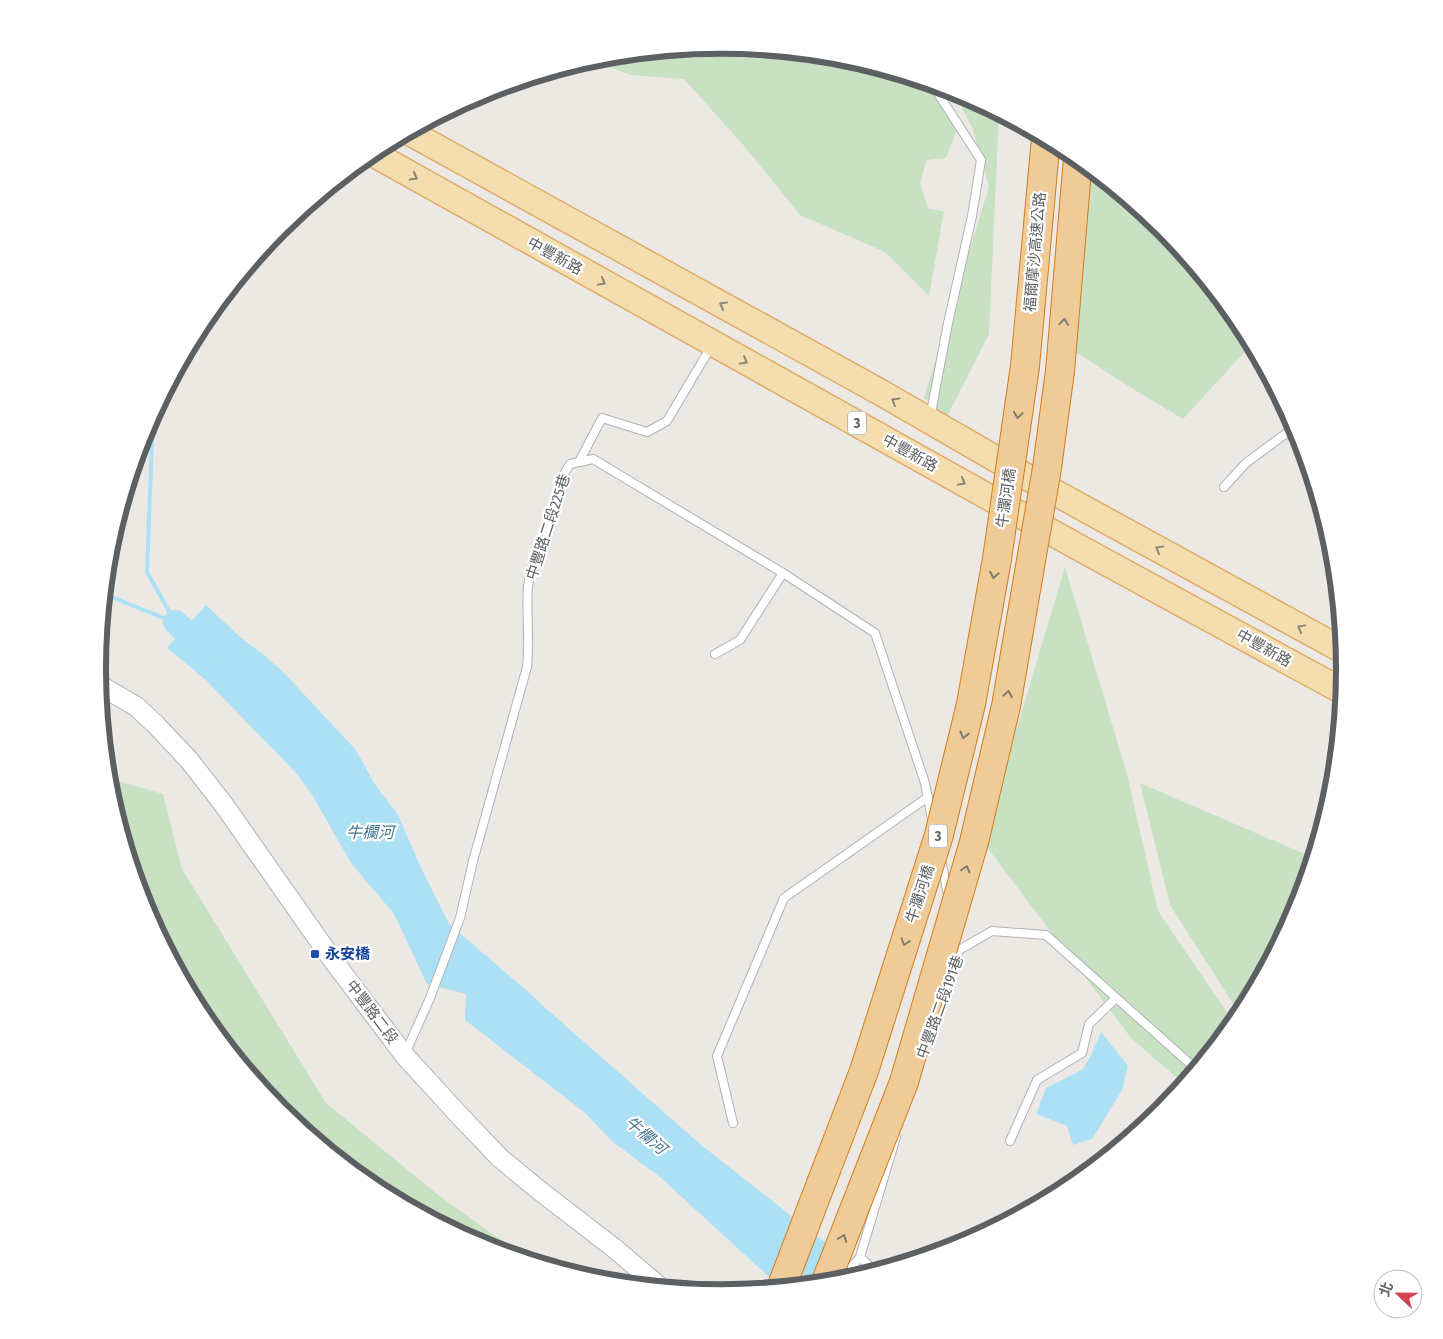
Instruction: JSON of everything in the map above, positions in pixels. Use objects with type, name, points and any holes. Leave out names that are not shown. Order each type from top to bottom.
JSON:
[{"type":"highway","name":"福爾摩沙高速公路","points":[[1025,366],[1045,146]]},
{"type":"highway","points":[[828,1275],[904,1082],[974,842],[1006,706],[1047,468],[1060,371],[1077,167]]},
{"type":"highway","name":"牛瀾河橋","points":[[784,1282],[864,1071],[939,835],[972,704],[997,559],[1025,366]]},
{"type":"main road","points":[[415,135],[1336,647]]},
{"type":"main road","name":"中豐新路","points":[[380,157],[713,344],[1337,688]]},
{"type":"main road","points":[[1015,511],[1023,474]]},
{"type":"street","name":"中豐路二段","points":[[106,689],[137,707],[189,760],[224,805],[332,959],[404,1056],[500,1158],[653,1281]]},
{"type":"lane","points":[[930,420],[948,323],[972,216],[981,160],[938,94]]},
{"type":"lane","points":[[580,460],[602,418],[647,432],[666,421],[713,344]]},
{"type":"lane","points":[[1224,487],[1246,463],[1289,431]]},
{"type":"lane","name":"中豐路二段225巷","points":[[404,1056],[430,998],[460,918],[473,861],[527,667],[529,646],[527,627],[528,586],[530,574],[549,532],[565,471],[570,464],[580,460],[593,459],[783,573],[875,633],[925,783],[956,931]]},
{"type":"lane","points":[[715,654],[740,640],[783,573]]},
{"type":"lane","points":[[734,1123],[717,1056],[784,898],[928,797]]},
{"type":"lane","name":"中豐路二段191巷","points":[[942,994],[960,950],[992,931],[1046,936],[1192,1066]]},
{"type":"lane","points":[[958,940],[960,950]]},
{"type":"lane","points":[[1010,1141],[1037,1080],[1082,1053],[1089,1024],[1116,998]]},
{"type":"lane","points":[[849,1271],[860,1257],[900,1124]]},
{"type":"lane","points":[[860,1257],[870,1267]]},
{"type":"green space","points":[[681,55],[762,55],[842,66],[919,86],[947,97],[960,121],[946,158],[927,160],[920,182],[928,209],[944,211],[929,296],[885,252],[800,215],[745,147],[684,79],[631,75],[605,65]]},
{"type":"green space","points":[[959,102],[999,120],[989,334],[947,417],[924,398],[989,187],[973,130]]},
{"type":"green space","points":[[1086,173],[1157,234],[1210,295],[1247,349],[1183,419],[1076,352]]},
{"type":"green space","points":[[1065,567],[1127,774],[1158,911],[1230,1016],[1210,1044],[1179,1080],[1131,1038],[983,842]]},
{"type":"green space","points":[[116,780],[163,794],[182,869],[326,1103],[437,1194],[513,1249],[449,1222],[379,1181],[316,1132],[286,1105],[259,1075],[210,1012],[169,942],[138,867]]},
{"type":"green space","points":[[1140,783],[1308,856],[1274,942],[1236,1008],[1170,905]]},
{"type":"water","name":"牛欄河","points":[[206,605],[241,638],[263,654],[284,673],[356,750],[374,783],[398,815],[422,870],[449,924],[700,1144],[859,1269],[802,1280],[775,1283],[660,1177],[613,1142],[584,1112],[465,1020],[466,994],[427,984],[394,914],[351,863],[311,793],[295,772],[206,680],[167,648]]},
{"type":"water","points":[[1101,1032],[1128,1066],[1122,1090],[1092,1139],[1073,1145],[1067,1126],[1036,1114],[1046,1088],[1083,1069]]},
{"type":"waterway","name":"牛欄河","points":[[152,436],[147,572],[175,622]]},
{"type":"waterway","points":[[110,596],[174,622]]},
{"type":"waterway","name":"牛欄河","points":[[175,622],[207,651]]},
{"type":"place","name":"永安橋","points":[[315,954]]}]
